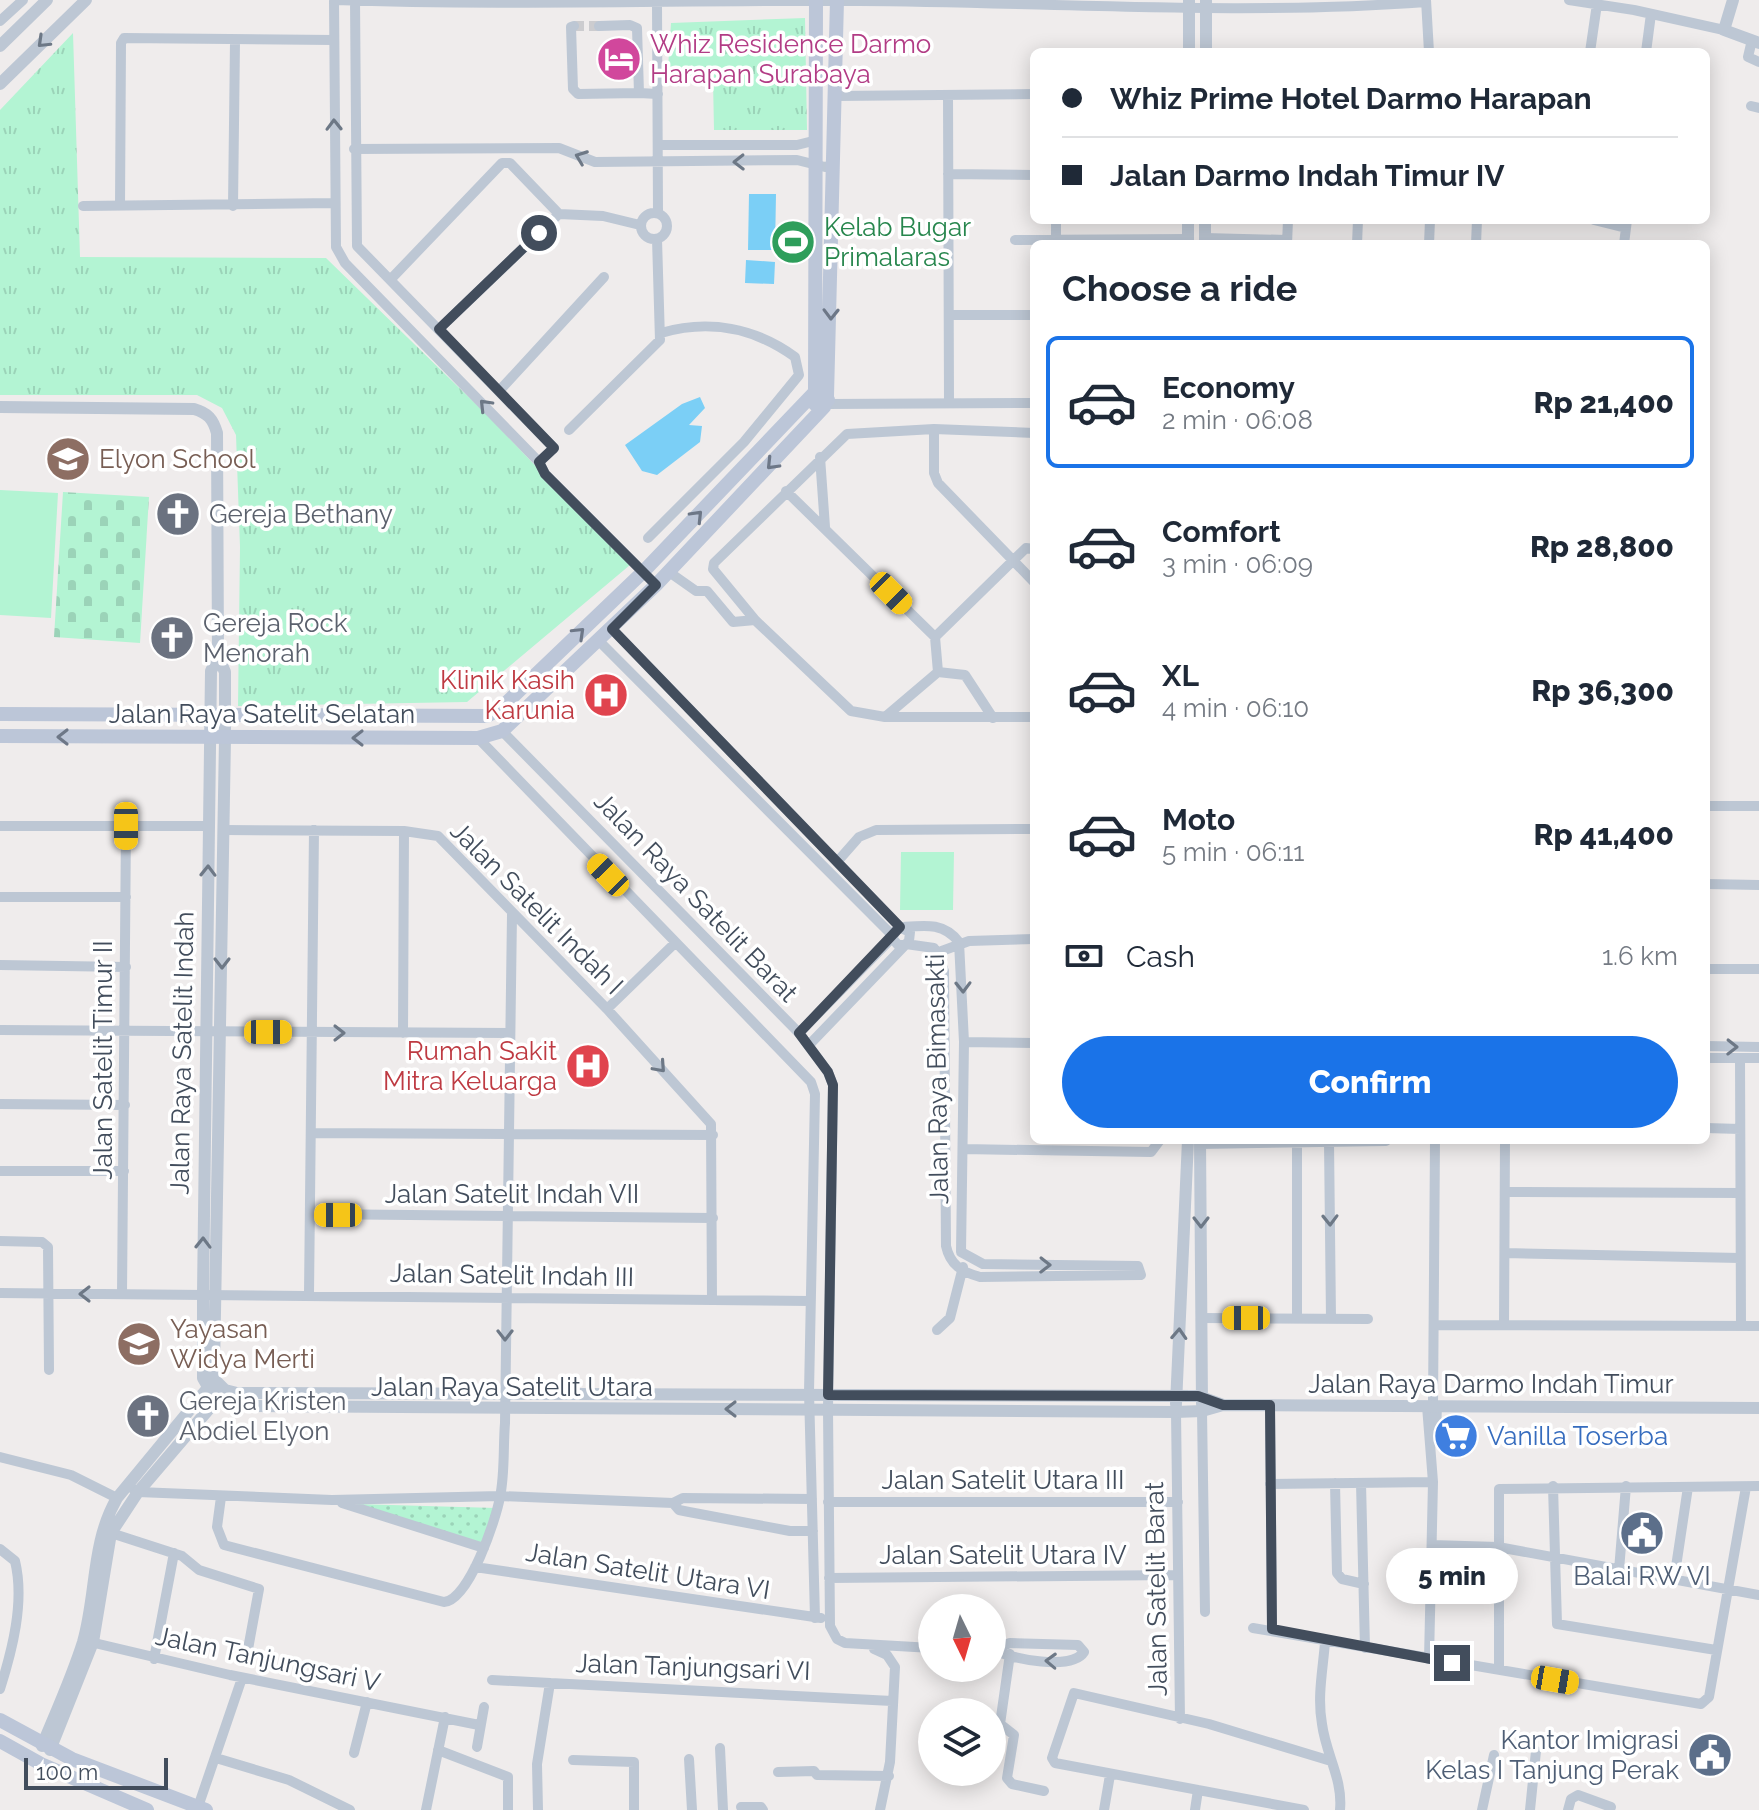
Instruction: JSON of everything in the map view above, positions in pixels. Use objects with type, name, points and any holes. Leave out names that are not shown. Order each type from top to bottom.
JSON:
[{"type":"main road","points":[[821,400],[834,165],[837,0]]},
{"type":"main road","points":[[816,1],[821,400]]},
{"type":"main road","name":"Jalan Raya Satelit Selatan","points":[[0,714],[487,716],[501,708],[821,400]]},
{"type":"main road","name":"Jalan Raya Satelit Selatan","points":[[0,736],[478,738],[502,731],[669,572],[821,400]]},
{"type":"main road","points":[[643,572],[656,585]]},
{"type":"main road","points":[[0,1720],[46,1748],[126,1782],[202,1808]]},
{"type":"main road","points":[[0,1741],[39,1763],[147,1810]]},
{"type":"main road","points":[[39,1763],[46,1748]]},
{"type":"street","points":[[0,21],[23,0]]},
{"type":"street","points":[[0,46],[47,0]]},
{"type":"street","points":[[0,84],[86,0]]},
{"type":"street","points":[[643,572],[545,474],[539,462],[345,263],[336,247],[334,0],[659,4],[837,0],[1187,4],[1426,1],[1429,48]]},
{"type":"street","points":[[355,0],[355,240],[364,254],[554,448],[539,462]]},
{"type":"street","points":[[1569,0],[1635,5],[1651,14],[1724,30],[1756,42],[1748,57],[1759,62]]},
{"type":"street","points":[[1724,30],[1733,0]]},
{"type":"street","points":[[1206,3],[1206,48]]},
{"type":"street","points":[[658,213],[659,4]]},
{"type":"street","points":[[1187,4],[1189,48]]},
{"type":"street","points":[[1591,48],[1597,4]]},
{"type":"street","points":[[1647,48],[1651,14]]},
{"type":"street","points":[[574,26],[571,27],[573,89],[578,94],[658,94]]},
{"type":"street","points":[[599,26],[637,28],[639,93]]},
{"type":"street","points":[[120,206],[121,41],[126,38],[333,40]]},
{"type":"street","points":[[233,206],[235,41]]},
{"type":"street","points":[[836,96],[1030,94]]},
{"type":"street","points":[[948,95],[949,403]]},
{"type":"street","points":[[658,145],[797,145],[817,140]]},
{"type":"street","points":[[797,145],[797,160]]},
{"type":"street","points":[[354,149],[559,148],[587,161],[658,164],[797,160],[834,165]]},
{"type":"street","points":[[390,280],[502,163],[510,163],[559,214],[603,216],[640,225],[648,238],[657,239]]},
{"type":"street","points":[[948,174],[1030,175]]},
{"type":"street","points":[[83,206],[334,203]]},
{"type":"street","points":[[640,225],[643,217],[658,213]]},
{"type":"street","points":[[569,430],[656,345],[661,333],[657,239],[667,227],[665,218],[658,213]]},
{"type":"street","points":[[439,329],[559,214]]},
{"type":"street","points":[[1056,224],[1056,239]]},
{"type":"street","points":[[336,247],[355,240]]},
{"type":"street","points":[[1015,240],[1122,240]]},
{"type":"street","points":[[345,263],[364,254]]},
{"type":"street","points":[[500,390],[604,277]]},
{"type":"street","points":[[949,315],[1030,315]]},
{"type":"street","points":[[648,538],[744,442],[799,375],[795,357],[770,339],[726,326],[688,327],[661,333]]},
{"type":"street","points":[[821,400],[1030,403]]},
{"type":"street","name":"Jalan Raya Satelit Indah","points":[[0,407],[184,408],[204,412],[214,422],[218,656],[225,672],[218,717],[224,830],[222,1032],[203,1378],[211,1384]]},
{"type":"street","points":[[1030,433],[934,429],[853,432],[820,457],[714,563],[713,569],[755,620],[846,707],[885,717],[1030,717]]},
{"type":"street","points":[[934,429],[934,473],[938,483],[1030,578]]},
{"type":"street","points":[[820,457],[825,527]]},
{"type":"street","points":[[786,491],[935,637],[938,672]]},
{"type":"street","points":[[935,637],[1011,559],[1030,548]]},
{"type":"street","points":[[669,572],[696,591],[707,591],[721,581]]},
{"type":"street","points":[[707,591],[733,622],[755,620]]},
{"type":"street","points":[[612,629],[837,862],[897,932]]},
{"type":"street","points":[[599,641],[897,932],[911,935],[809,1045]]},
{"type":"street","points":[[626,669],[638,657]]},
{"type":"street","points":[[885,717],[938,672],[965,675],[993,718]]},
{"type":"street","name":"Jalan Raya Satelit Barat","points":[[502,731],[799,1033],[833,1085],[828,1395]]},
{"type":"street","name":"Jalan Raya Satelit Indah","points":[[208,1293],[208,826],[218,738]]},
{"type":"street","name":"Jalan Raya Satelit Barat","points":[[478,738],[674,944],[811,1082],[815,1094],[809,1396]]},
{"type":"street","points":[[1710,806],[1759,806]]},
{"type":"street","points":[[0,826],[208,826]]},
{"type":"street","name":"Jalan Satelit Timur II","points":[[122,1294],[126,826]]},
{"type":"street","points":[[837,862],[859,837],[876,830],[1030,829]]},
{"type":"street","name":"Jalan Satelit Indah I","points":[[224,830],[404,831],[438,836],[607,1009],[708,1119],[713,1135]]},
{"type":"street","points":[[309,1294],[314,830]]},
{"type":"street","points":[[403,1033],[404,831]]},
{"type":"street","points":[[1710,884],[1759,885]]},
{"type":"street","points":[[0,897],[126,897]]},
{"type":"street","points":[[221,1497],[217,1527],[224,1545],[444,1602],[455,1598],[475,1567],[500,1496],[505,1410],[512,914]]},
{"type":"street","points":[[207,924],[222,924]]},
{"type":"street","name":"Jalan Raya Bimasakti","points":[[961,1271],[951,1262],[946,1246],[944,971],[939,952],[923,945],[898,945],[897,932],[930,925],[945,928],[959,942],[964,1042],[960,1249],[968,1258]]},
{"type":"street","points":[[799,1033],[897,932]]},
{"type":"street","points":[[939,952],[959,942],[1030,939]]},
{"type":"street","points":[[607,1009],[674,944]]},
{"type":"street","points":[[0,965],[126,967]]},
{"type":"street","points":[[1710,969],[1759,969]]},
{"type":"street","points":[[0,1030],[510,1033]]},
{"type":"street","points":[[964,1042],[1030,1043]]},
{"type":"street","points":[[1710,1046],[1759,1047]]},
{"type":"street","points":[[1710,1058],[1759,1058]]},
{"type":"street","points":[[1740,1058],[1741,1326]]},
{"type":"street","points":[[0,1104],[125,1105]]},
{"type":"street","points":[[1710,1128],[1740,1129]]},
{"type":"street","points":[[311,1133],[713,1135],[712,1300]]},
{"type":"street","points":[[963,1149],[1151,1152],[1157,1144]]},
{"type":"street","points":[[1196,1144],[1205,1612]]},
{"type":"street","points":[[1179,1412],[1196,1144]]},
{"type":"street","points":[[1297,1144],[1297,1318]]},
{"type":"street","points":[[1329,1144],[1331,1319]]},
{"type":"street","points":[[1429,1659],[1431,1438],[1436,1432],[1432,1406],[1436,1325],[1435,1144]]},
{"type":"street","points":[[1504,1325],[1505,1144]]},
{"type":"street","points":[[0,1171],[124,1171]]},
{"type":"street","points":[[1506,1192],[1740,1193]]},
{"type":"street","name":"Jalan Satelit Indah VII","points":[[310,1214],[713,1218]]},
{"type":"street","points":[[0,1241],[46,1243],[49,1370]]},
{"type":"street","points":[[1505,1253],[1740,1258]]},
{"type":"street","points":[[937,1330],[950,1318],[961,1271],[968,1258],[983,1264],[1138,1266],[1141,1275],[980,1277],[961,1271]]},
{"type":"street","name":"Jalan Satelit Indah III","points":[[0,1293],[810,1301]]},
{"type":"street","points":[[1201,1318],[1368,1319]]},
{"type":"street","points":[[1436,1325],[1759,1326]]},
{"type":"street","points":[[46,1748],[88,1641],[111,1533],[132,1489],[211,1384],[221,1396],[132,1489],[117,1498],[101,1531],[88,1641]]},
{"type":"street","points":[[828,1395],[830,1622],[841,1641],[867,1646],[918,1648]]},
{"type":"street","name":"Jalan Raya Satelit Utara","points":[[221,1396],[1200,1396]]},
{"type":"street","name":"Jalan Raya Satelit Utara","points":[[221,1396],[244,1406],[505,1410],[1200,1411]]},
{"type":"street","points":[[809,1396],[815,1618]]},
{"type":"street","name":"Jalan Raya Darmo Indah Timur","points":[[1200,1396],[1223,1405]]},
{"type":"street","name":"Jalan Raya Darmo Indah Timur","points":[[1200,1411],[1223,1405],[1759,1408]]},
{"type":"street","points":[[1270,1405],[1272,1629]]},
{"type":"street","name":"Jalan Satelit Barat","points":[[1179,1412],[1177,1575],[1180,1714]]},
{"type":"street","points":[[0,1457],[80,1479],[117,1498]]},
{"type":"street","points":[[1270,1484],[1433,1482]]},
{"type":"street","points":[[1335,1483],[1337,1573],[1342,1579],[1364,1584]]},
{"type":"street","points":[[1361,1483],[1365,1648]]},
{"type":"street","points":[[1553,1486],[1559,1626],[1716,1650]]},
{"type":"street","points":[[1619,1570],[1626,1486]]},
{"type":"street","points":[[1499,1670],[1499,1489],[1759,1486]]},
{"type":"street","points":[[1674,1580],[1688,1487]]},
{"type":"street","points":[[1253,1628],[1705,1702],[1709,1697],[1746,1487]]},
{"type":"street","points":[[132,1489],[221,1497],[332,1500],[500,1496],[673,1503],[683,1498],[812,1499]]},
{"type":"street","points":[[332,1500],[484,1548]]},
{"type":"street","name":"Jalan Satelit Utara III","points":[[828,1502],[1178,1502]]},
{"type":"street","points":[[673,1503],[679,1510],[790,1531],[813,1531]]},
{"type":"street","points":[[111,1533],[174,1553],[199,1570],[260,1589],[246,1660]]},
{"type":"street","points":[[1432,1545],[1498,1547],[1759,1595]]},
{"type":"street","points":[[0,1549],[11,1555],[17,1583],[0,1689]]},
{"type":"street","points":[[154,1659],[174,1553]]},
{"type":"street","name":"Jalan Satelit Utara VI","points":[[475,1567],[830,1622]]},
{"type":"street","name":"Jalan Satelit Utara IV","points":[[829,1578],[1177,1575]]},
{"type":"street","name":"Jalan Tanjungsari V","points":[[88,1641],[242,1678],[479,1725]]},
{"type":"street","points":[[1325,1642],[1320,1700],[1328,1754],[1342,1787],[1340,1810]]},
{"type":"street","points":[[1002,1698],[1010,1643]]},
{"type":"street","points":[[1006,1645],[1078,1645],[1084,1652],[1082,1656],[1069,1661],[1006,1656]]},
{"type":"street","points":[[867,1646],[893,1661],[881,1699],[889,1776],[880,1810]]},
{"type":"street","points":[[202,1808],[242,1678]]},
{"type":"street","name":"Jalan Tanjungsari VI","points":[[492,1680],[881,1699]]},
{"type":"street","points":[[538,1810],[537,1764],[550,1683]]},
{"type":"street","points":[[1304,1810],[1110,1775],[1055,1763],[1052,1758],[1076,1691],[1180,1714],[1328,1754]]},
{"type":"street","points":[[354,1753],[367,1702]]},
{"type":"street","points":[[477,1747],[484,1707]]},
{"type":"street","points":[[426,1810],[445,1717]]},
{"type":"street","points":[[1006,1730],[1014,1735],[1007,1776],[1009,1782],[1044,1791]]},
{"type":"street","points":[[720,1748],[723,1810]]},
{"type":"street","points":[[438,1750],[508,1777],[508,1810]]},
{"type":"street","points":[[1530,1810],[1536,1751]]},
{"type":"street","points":[[1482,1810],[1494,1755]]},
{"type":"street","points":[[216,1758],[289,1780],[350,1810]]},
{"type":"street","points":[[689,1759],[692,1810]]},
{"type":"street","points":[[573,1760],[634,1762],[634,1810]]},
{"type":"street","points":[[778,1772],[889,1776]]},
{"type":"street","points":[[1104,1810],[1110,1775]]},
{"type":"street","points":[[1195,1810],[1198,1790]]},
{"type":"street","points":[[1568,1810],[1571,1799],[1578,1795],[1611,1807]]},
{"type":"street","points":[[741,1807],[763,1810]]},
{"type":"green space","points":[[805,18],[807,130],[714,130],[713,80],[667,83],[671,23]]},
{"type":"green space","points":[[73,33],[80,257],[326,258],[488,416],[630,565],[467,702],[238,706],[240,547],[236,435],[222,408],[197,395],[0,395],[0,110]]},
{"type":"green space","points":[[0,490],[58,493],[51,618],[0,615]]},
{"type":"green space","points":[[63,492],[149,497],[140,643],[54,637]]},
{"type":"green space","points":[[901,852],[954,852],[953,910],[900,910]]},
{"type":"green space","points":[[356,1504],[496,1508],[483,1543]]},
{"type":"water","points":[[749,194],[776,194],[775,250],[748,250]]},
{"type":"water","points":[[746,260],[775,262],[774,284],[745,283]]},
{"type":"water","points":[[700,397],[705,408],[689,425],[702,426],[700,442],[657,475],[642,471],[625,445],[682,404]]},
{"type":"tunnel","points":[[574,26],[599,26]]},
{"type":"place","name":"Whiz Residence Darmo Harapan Surabaya","points":[[619,59]]},
{"type":"place","name":"Kelab Bugar Primalaras","points":[[793,242]]},
{"type":"place","name":"Elyon School","points":[[68,459]]},
{"type":"place","name":"Gereja Bethany","points":[[178,514]]},
{"type":"place","name":"Gereja Rock Menorah","points":[[172,638]]},
{"type":"place","name":"Klinik Kasih Karunia","points":[[606,695]]},
{"type":"place","name":"Rumah Sakit Mitra Keluarga","points":[[588,1066]]},
{"type":"place","name":"Yayasan Widya Merti","points":[[139,1344]]},
{"type":"place","name":"Gereja Kristen Abdiel Elyon","points":[[148,1416]]},
{"type":"place","name":"Vanilla Toserba","points":[[1456,1436]]},
{"type":"place","name":"Balai RW VI","points":[[1642,1533]]},
{"type":"place","name":"Kantor Imigrasi Kelas I Tanjung Perak","points":[[1710,1755]]},
{"type":"route","points":[[539,233],[439,329],[554,448],[539,462],[545,474],[656,585],[612,629],[900,927],[799,1033],[828,1072],[833,1085],[828,1395],[1198,1396],[1223,1405],[1270,1405],[1272,1629],[1325,1642],[1452,1663]]}]
